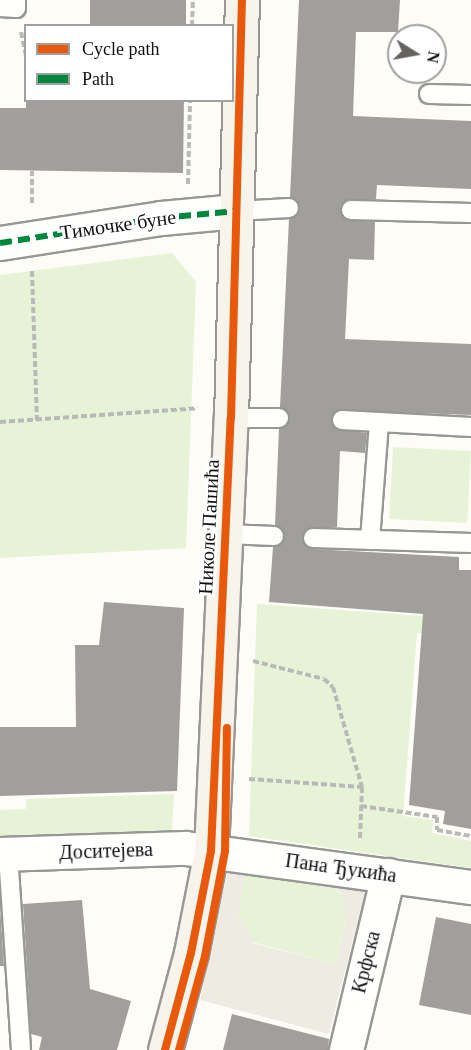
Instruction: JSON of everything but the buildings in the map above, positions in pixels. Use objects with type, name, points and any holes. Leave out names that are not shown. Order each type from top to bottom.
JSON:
[{"type":"street","name":"Николе Пашића","points":[[165,1050],[191,953],[211,851],[231,412],[242,0]]},
{"type":"street","name":"Тимочке буне","points":[[0,243],[187,215],[237,211]]},
{"type":"street","name":"Доситејева","points":[[4,854],[211,851]]},
{"type":"street","name":"Пана Ђукића","points":[[211,851],[471,887]]},
{"type":"street","name":"Крфска","points":[[346,1050],[373,873]]},
{"type":"lane","points":[[0,8],[16,8],[16,0]]},
{"type":"lane","points":[[429,94],[471,95]]},
{"type":"lane","points":[[237,211],[289,208]]},
{"type":"lane","points":[[351,210],[471,213]]},
{"type":"lane","points":[[231,412],[279,418]]},
{"type":"lane","points":[[342,420],[471,427]]},
{"type":"lane","points":[[370,540],[379,422]]},
{"type":"lane","points":[[226,534],[274,536]]},
{"type":"lane","points":[[314,538],[471,543]]},
{"type":"lane","points":[[4,854],[21,1050]]},
{"type":"path","points":[[192,24],[193,0]]},
{"type":"path","points":[[187,215],[190,102]]},
{"type":"path","points":[[32,238],[37,420]]},
{"type":"path","points":[[0,422],[231,412]]},
{"type":"path","points":[[250,660],[324,679],[333,687],[362,787],[361,806],[373,873]]},
{"type":"path","points":[[237,778],[362,787]]},
{"type":"path","points":[[361,806],[437,817],[437,830],[471,836]]},
{"type":"green space","points":[[172,253],[196,282],[186,548],[0,558],[0,275]]},
{"type":"green space","points":[[393,447],[471,451],[467,523],[389,519]]},
{"type":"green space","points":[[257,604],[452,618],[451,635],[417,633],[403,816],[433,820],[432,833],[471,841],[471,868],[249,836]]},
{"type":"green space","points":[[174,794],[172,830],[0,837],[0,810],[26,809],[26,799]]},
{"type":"green space","points":[[245,875],[333,888],[343,896],[346,921],[335,964],[252,942],[253,937],[246,930],[244,919],[238,917]]},
{"type":"shaded area","points":[[229,865],[367,884],[329,1034],[200,1000]],"holes":[[[245,875],[333,888],[341,893],[346,922],[335,964],[252,943],[253,937],[246,930],[244,918],[238,917]]]},
{"type":"marked path","points":[[0,243],[161,218],[237,211]]},
{"type":"cycle path","points":[[165,1050],[191,953],[211,851],[231,418],[242,0]]},
{"type":"cycle path","points":[[179,1050],[205,956],[225,851],[227,728]]}]
